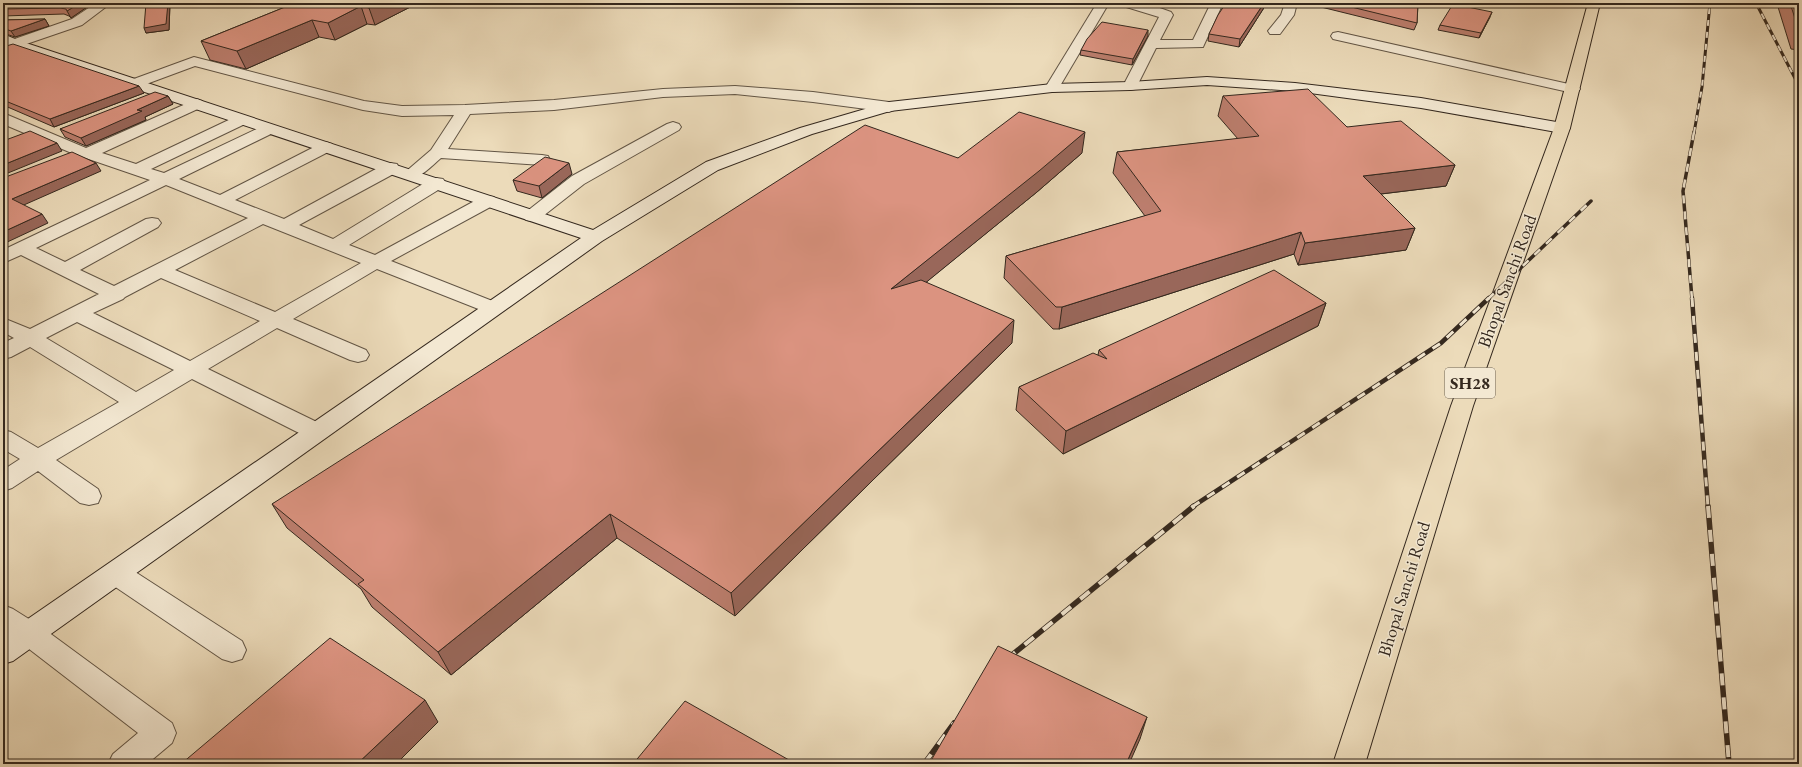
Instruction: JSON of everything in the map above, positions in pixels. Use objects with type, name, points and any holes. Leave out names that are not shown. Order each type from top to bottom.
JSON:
[{"type":"main road","name":"Bhopal Sanchi Road","points":[[1349,764],[1462,406],[1562,128],[1594,3]]},
{"type":"street","points":[[7,43],[80,20],[105,3]]},
{"type":"street","points":[[1052,88],[1103,3]]},
{"type":"street","points":[[1128,3],[1151,6],[1166,15],[1153,44],[1130,86]]},
{"type":"street","points":[[1153,44],[1198,44],[1217,3]]},
{"type":"street","points":[[1275,31],[1287,15],[1291,3]]},
{"type":"street","points":[[41,21],[80,20]]},
{"type":"street","points":[[1338,36],[1573,89]]},
{"type":"street","points":[[7,43],[136,83],[241,120],[411,174],[595,237]]},
{"type":"street","points":[[136,83],[194,61],[363,105],[402,110],[465,110],[554,105],[664,93],[735,90],[813,97],[889,107]]},
{"type":"street","points":[[3,652],[117,574],[595,237],[712,166],[806,131],[889,107],[1052,88],[1130,86],[1207,80],[1295,87],[1421,104],[1562,128]]},
{"type":"street","points":[[140,100],[162,92]]},
{"type":"street","points":[[59,160],[84,152],[197,104]]},
{"type":"street","points":[[411,174],[437,153],[465,110]]},
{"type":"street","points":[[4,118],[84,152],[221,201],[493,308]]},
{"type":"street","points":[[136,170],[241,120]]},
{"type":"street","points":[[47,137],[68,128]]},
{"type":"street","points":[[532,216],[578,180],[673,128]]},
{"type":"street","points":[[3,257],[269,129]]},
{"type":"street","points":[[221,201],[326,147]]},
{"type":"street","points":[[437,153],[542,160]]},
{"type":"street","points":[[285,226],[391,168]]},
{"type":"street","points":[[334,246],[437,183]]},
{"type":"street","points":[[3,482],[38,459],[274,321],[488,200]]},
{"type":"street","points":[[3,352],[161,272],[263,218]]},
{"type":"street","points":[[65,270],[152,224]]},
{"type":"street","points":[[21,248],[116,294]]},
{"type":"street","points":[[161,272],[274,321],[358,355]]},
{"type":"street","points":[[78,314],[317,432]]},
{"type":"street","points":[[3,324],[31,338],[136,402]]},
{"type":"street","points":[[3,438],[38,459],[89,496]]},
{"type":"street","points":[[117,574],[232,650]]},
{"type":"street","points":[[3,617],[30,634],[161,733],[124,764]]},
{"type":"building","points":[[3,3],[80,3],[67,11],[66,9],[60,8],[3,9]]},
{"type":"building","points":[[146,3],[168,3],[166,24],[144,28]]},
{"type":"building","points":[[295,3],[379,3],[369,8],[361,6],[328,23],[312,20],[237,51],[201,41]]},
{"type":"building","points":[[1226,3],[1264,3],[1240,39],[1209,34],[1218,15]]},
{"type":"building","points":[[1335,3],[1418,3],[1417,23]]},
{"type":"building","points":[[1790,3],[1799,3],[1799,31]]},
{"type":"building","points":[[1453,4],[1492,12],[1481,33],[1440,25]]},
{"type":"building","points":[[45,19],[11,31],[3,28],[3,20]]},
{"type":"building","points":[[1102,22],[1148,30],[1133,59],[1081,50],[1087,39]]},
{"type":"building","points":[[13,44],[139,86],[50,119],[3,100],[3,47]]},
{"type":"building","points":[[1308,89],[1347,127],[1401,121],[1455,165],[1363,176],[1415,228],[1305,243],[1301,232],[1062,307],[1056,307],[1006,256],[1161,211],[1117,152],[1259,136],[1223,96]]},
{"type":"building","points":[[155,92],[168,96],[137,110],[142,111],[81,138],[60,129]]},
{"type":"building","points":[[1019,112],[1085,132],[1039,171],[891,289],[921,280],[1014,320],[731,593],[610,514],[438,652],[358,584],[364,580],[272,504],[865,125],[958,158]]},
{"type":"building","points":[[30,131],[57,143],[3,165],[3,141]]},
{"type":"building","points":[[72,152],[96,163],[12,199],[42,214],[3,232],[3,178]]},
{"type":"building","points":[[545,157],[569,163],[539,186],[513,180]]},
{"type":"building","points":[[1274,270],[1326,303],[1066,431],[1019,387],[1093,353],[1107,359],[1099,350]]},
{"type":"building","points":[[330,638],[425,700],[357,764],[181,764]]},
{"type":"building","points":[[998,646],[1147,717],[1126,764],[929,764]]},
{"type":"building","points":[[685,701],[796,764],[633,764]]},
{"type":"railway","points":[[1694,133],[1702,87],[1710,3]]},
{"type":"railway","points":[[1756,3],[1799,86]]},
{"type":"railway","points":[[1692,299],[1683,191],[1694,132]]},
{"type":"railway","points":[[1488,299],[1591,201]]},
{"type":"railway","points":[[1192,507],[1441,343],[1489,298]]},
{"type":"railway","points":[[1692,298],[1708,507]]},
{"type":"railway","points":[[1006,660],[1194,506]]},
{"type":"railway","points":[[1708,506],[1729,764]]},
{"type":"railway","points":[[924,764],[954,723]]}]
